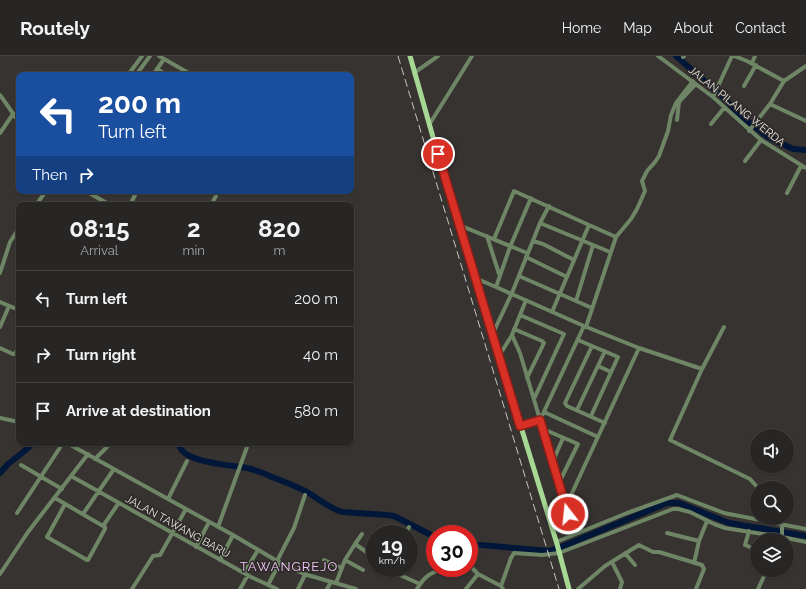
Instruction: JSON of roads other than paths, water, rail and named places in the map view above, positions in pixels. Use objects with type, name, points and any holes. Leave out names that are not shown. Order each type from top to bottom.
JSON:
[{"type":"main road","points":[[410,56],[459,225],[570,589]]},
{"type":"street","points":[[130,72],[142,56]]},
{"type":"street","points":[[138,72],[150,56]]},
{"type":"street","points":[[159,56],[187,72]]},
{"type":"street","points":[[414,72],[438,56]]},
{"type":"street","points":[[429,125],[472,56]]},
{"type":"street","name":"JALAN PILANG WERDA","points":[[658,56],[713,96],[724,108],[761,140],[806,168]]},
{"type":"street","points":[[713,96],[733,56],[754,64],[784,81]]},
{"type":"street","points":[[744,86],[754,64],[755,56]]},
{"type":"street","points":[[155,72],[164,58]]},
{"type":"street","points":[[750,129],[770,104],[784,81],[806,66]]},
{"type":"street","points":[[157,69],[162,72]]},
{"type":"street","points":[[677,120],[680,102],[694,82]]},
{"type":"street","points":[[520,426],[540,420],[585,327],[616,237],[637,209],[645,190],[642,181],[647,171],[659,156],[676,103],[694,82]]},
{"type":"street","points":[[0,95],[16,118]]},
{"type":"street","points":[[770,104],[806,121]]},
{"type":"street","points":[[711,124],[724,108]]},
{"type":"street","points":[[0,134],[13,114]]},
{"type":"street","points":[[745,161],[761,140]]},
{"type":"street","points":[[787,193],[801,166]]},
{"type":"street","points":[[494,239],[514,191],[616,237]]},
{"type":"street","points":[[91,194],[105,202]]},
{"type":"street","points":[[213,202],[216,196]]},
{"type":"street","points":[[496,287],[510,246],[531,198]]},
{"type":"street","points":[[493,333],[512,294],[540,223],[549,206]]},
{"type":"street","points":[[540,223],[610,252]]},
{"type":"street","points":[[459,225],[510,246],[567,277]]},
{"type":"street","points":[[552,312],[589,225]]},
{"type":"street","points":[[0,273],[11,239],[16,232]]},
{"type":"street","points":[[487,236],[500,274]]},
{"type":"street","points":[[533,240],[574,260]]},
{"type":"street","points":[[576,301],[593,245]]},
{"type":"street","points":[[0,252],[6,255]]},
{"type":"street","points":[[519,276],[592,308]]},
{"type":"street","points":[[475,278],[585,327],[639,348],[702,369]]},
{"type":"street","points":[[499,356],[512,335],[526,300]]},
{"type":"street","points":[[0,302],[16,309]]},
{"type":"street","points":[[0,327],[9,306]]},
{"type":"street","points":[[520,315],[564,334],[534,399]]},
{"type":"street","points":[[724,327],[702,369],[670,440],[751,481]]},
{"type":"street","points":[[514,329],[544,343],[528,378]]},
{"type":"street","points":[[512,335],[518,347],[528,378],[568,512],[567,518],[550,524]]},
{"type":"street","points":[[578,340],[618,357],[591,416]]},
{"type":"street","points":[[592,346],[565,403],[567,406],[605,423]]},
{"type":"street","points":[[0,348],[13,354],[16,352]]},
{"type":"street","points":[[566,506],[639,348]]},
{"type":"street","points":[[577,410],[605,351]]},
{"type":"street","points":[[598,366],[611,372]]},
{"type":"street","points":[[544,412],[598,437]]},
{"type":"street","points":[[0,418],[16,421]]},
{"type":"street","points":[[543,429],[578,444],[559,484]]},
{"type":"street","points":[[552,462],[563,438]]},
{"type":"street","points":[[18,513],[60,446]]},
{"type":"street","points":[[73,446],[233,535],[278,562],[305,575],[356,589]]},
{"type":"street","points":[[95,459],[108,446]]},
{"type":"street","points":[[218,527],[247,446]]},
{"type":"street","points":[[0,574],[28,532],[88,454]]},
{"type":"street","points":[[168,499],[187,461]]},
{"type":"street","points":[[21,465],[62,489]]},
{"type":"street","points":[[83,514],[114,469]]},
{"type":"street","name":"JALAN TAWANG BARU","points":[[71,476],[172,534],[277,589]]},
{"type":"street","points":[[268,585],[294,528],[305,495]]},
{"type":"street","points":[[557,543],[627,513],[677,495],[724,513],[750,518]]},
{"type":"street","points":[[55,498],[105,527],[88,560],[46,537],[65,504]]},
{"type":"street","points":[[103,526],[118,504]]},
{"type":"street","points":[[132,589],[153,556],[160,555],[186,509]]},
{"type":"street","points":[[478,574],[502,588],[511,558],[514,553],[542,555],[559,552],[673,509],[690,512],[725,528],[760,533]]},
{"type":"street","points":[[694,563],[699,541],[707,521]]},
{"type":"street","points":[[196,547],[208,522]]},
{"type":"street","points":[[782,533],[781,525],[806,529]]},
{"type":"street","points":[[749,531],[744,545],[750,547]]},
{"type":"street","points":[[666,532],[699,541]]},
{"type":"street","points":[[336,583],[345,560],[362,534]]},
{"type":"street","points":[[220,560],[233,535]]},
{"type":"street","points":[[794,540],[806,542]]},
{"type":"street","points":[[355,544],[366,552]]},
{"type":"street","points":[[578,589],[605,566],[640,545],[653,552],[659,552],[703,566],[696,588],[702,589]]},
{"type":"street","points":[[240,589],[258,550]]},
{"type":"street","points":[[625,554],[635,565]]},
{"type":"street","points":[[324,560],[342,568]]},
{"type":"street","points":[[345,560],[363,570]]},
{"type":"street","points":[[612,562],[622,582],[620,589]]},
{"type":"street","points":[[298,589],[305,575]]},
{"type":"street","points":[[404,577],[420,584]]},
{"type":"street","points":[[417,589],[426,577]]},
{"type":"street","points":[[466,589],[476,577]]},
{"type":"street","points":[[758,589],[764,577]]},
{"type":"street","points":[[327,589],[331,582]]},
{"type":"waterway","points":[[676,56],[722,96],[741,116],[768,137],[793,149],[806,150]]},
{"type":"waterway","points":[[0,473],[8,464],[30,446]]},
{"type":"waterway","points":[[180,446],[181,450],[197,459],[247,468],[302,489],[328,506],[342,512],[394,516],[426,532]]},
{"type":"waterway","points":[[478,545],[549,551],[667,503],[679,503],[729,523],[806,536]]},
{"type":"railway","points":[[398,56],[559,589]]},
{"type":"district","name":"TAWANGREJO","points":[[289,566]]}]
